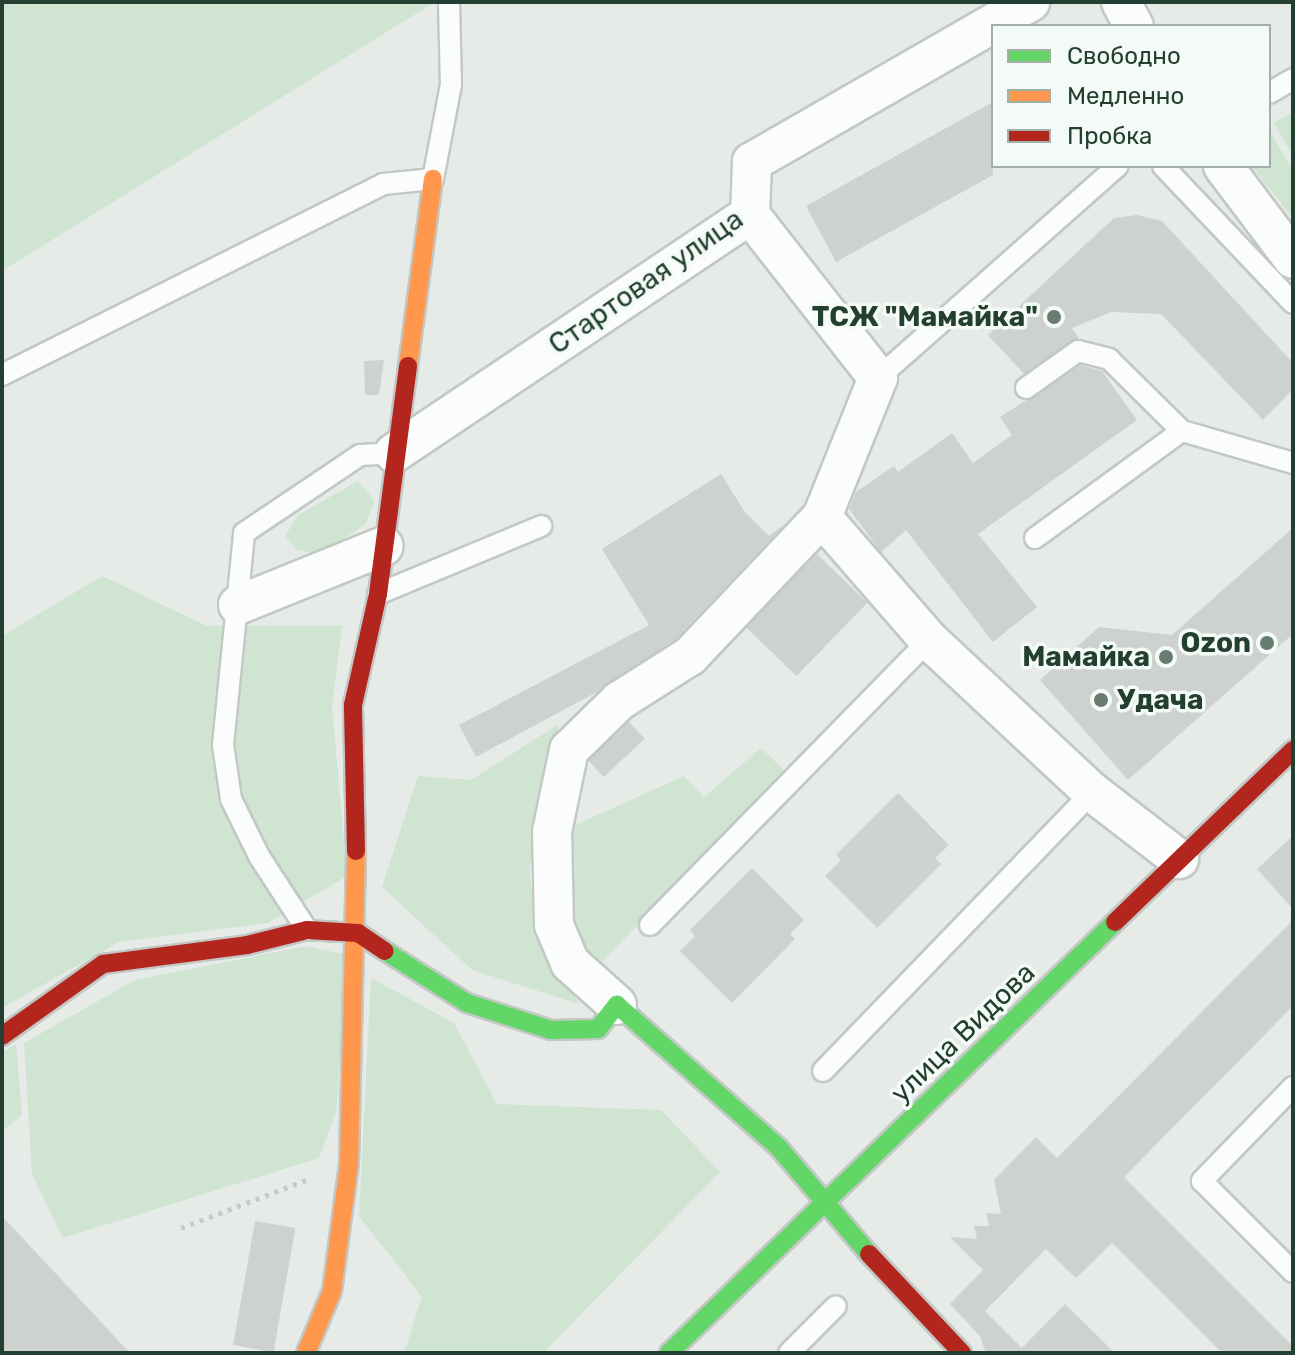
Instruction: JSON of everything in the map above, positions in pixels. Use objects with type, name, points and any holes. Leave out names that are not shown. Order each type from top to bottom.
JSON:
[{"type":"street","name":"Стартовая улица","points":[[992,24],[1030,2]]},
{"type":"street","points":[[1121,2],[1133,24]]},
{"type":"street","name":"Стартовая улица","points":[[394,453],[750,215],[752,162],[991,24]]},
{"type":"street","points":[[1225,168],[1293,259]]},
{"type":"street","points":[[306,1353],[332,1291],[349,1163],[358,933],[353,705],[378,594],[394,453],[433,179]]},
{"type":"street","points":[[750,215],[878,378],[822,517],[690,656],[619,701],[569,750],[552,832],[554,925],[570,963],[779,1148],[825,1207],[962,1353]]},
{"type":"street","points":[[822,517],[929,640],[1092,792],[1179,859]]},
{"type":"street","points":[[238,605],[384,546]]},
{"type":"street","name":"улица Видова","points":[[669,1353],[825,1207],[1179,859],[1290,759]]},
{"type":"street","points":[[2,1036],[103,964],[247,945],[307,930],[358,933],[467,1003],[551,1030],[598,1029],[617,1005]]},
{"type":"lane","points":[[2,375],[383,184],[433,179],[451,85],[449,2]]},
{"type":"lane","points":[[1271,92],[1293,79]]},
{"type":"lane","points":[[878,378],[1116,168]]},
{"type":"lane","points":[[1165,168],[1293,303]]},
{"type":"lane","points":[[1026,388],[1078,351],[1109,359],[1182,431],[1293,463]]},
{"type":"lane","points":[[1035,538],[1182,431]]},
{"type":"lane","points":[[307,930],[259,856],[231,799],[223,745],[244,533],[360,455],[394,453]]},
{"type":"lane","points":[[378,594],[541,526]]},
{"type":"lane","points":[[650,925],[929,640]]},
{"type":"lane","points":[[823,1071],[1092,792]]},
{"type":"lane","points":[[1293,1087],[1202,1181],[1293,1272]]},
{"type":"lane","points":[[789,1353],[836,1306]]},
{"type":"path","points":[[181,1228],[349,1163]]},
{"type":"green space","points":[[2,2],[435,2],[2,271]]},
{"type":"green space","points":[[1293,112],[1293,157],[1274,123]]},
{"type":"green space","points":[[1271,133],[1293,170],[1293,219],[1254,168],[1271,168]]},
{"type":"green space","points":[[358,481],[375,501],[365,524],[323,554],[297,550],[285,536],[298,515]]},
{"type":"green space","points":[[102,576],[207,626],[342,626],[332,707],[347,876],[268,923],[119,942],[2,1008],[2,636]]},
{"type":"green space","points":[[559,724],[529,868],[539,942],[579,1004],[472,970],[382,887],[418,776],[471,780]]},
{"type":"green space","points":[[761,748],[786,772],[596,968],[566,922],[562,831],[684,776],[704,797]]},
{"type":"green space","points":[[306,946],[348,955],[336,1112],[319,1158],[63,1238],[32,1174],[24,1043],[135,980]]},
{"type":"green space","points":[[371,978],[454,1023],[497,1104],[661,1110],[720,1172],[543,1353],[404,1353],[422,1297],[359,1216]]},
{"type":"green space","points":[[16,1044],[22,1115],[2,1131],[2,1053]]},
{"type":"building","points":[[991,103],[993,175],[836,262],[806,206]]},
{"type":"building","name":"ТСЖ \"Мамайка\"","points":[[1137,215],[1162,221],[1293,363],[1293,389],[1263,420],[1161,314],[1111,312],[1072,328],[1079,338],[1024,374],[988,335],[1114,218]]},
{"type":"building","points":[[384,360],[379,395],[365,395],[364,361]]},
{"type":"building","points":[[1081,365],[1102,371],[1137,420],[978,534],[1037,607],[993,642],[906,530],[881,552],[849,509],[856,492],[894,466],[898,472],[952,433],[973,463],[1012,435],[1000,417]]},
{"type":"building","points":[[721,474],[745,512],[769,536],[785,524],[676,639],[595,693],[476,757],[459,725],[649,625],[602,549]]},
{"type":"building","name":"Мамайка","points":[[1293,528],[1293,634],[1128,780],[1040,680],[1099,627],[1172,635]]},
{"type":"building","points":[[817,554],[867,603],[796,676],[746,627]]},
{"type":"building","points":[[629,722],[645,739],[604,777],[588,760]]},
{"type":"building","points":[[898,793],[949,845],[935,858],[941,864],[877,928],[825,876],[841,860],[836,855]]},
{"type":"building","points":[[1293,836],[1293,909],[1257,869]]},
{"type":"building","points":[[752,868],[804,920],[790,934],[795,939],[732,1003],[680,951],[695,936],[690,930]]},
{"type":"building","points":[[1293,920],[1293,1006],[1124,1177],[1293,1346],[1293,1353],[1222,1353],[1112,1243],[1076,1278],[1046,1249],[985,1311],[1022,1348],[1065,1304],[1115,1353],[986,1353],[980,1336],[950,1304],[983,1270],[950,1237],[977,1239],[974,1226],[989,1226],[986,1213],[1001,1214],[994,1180],[1036,1137],[1057,1158]]},
{"type":"building","points":[[2,1216],[130,1353],[2,1353]]},
{"type":"building","points":[[255,1221],[295,1228],[273,1352],[233,1345]]},
{"type":"traffic: fast","points":[[669,1353],[1115,922]]},
{"type":"traffic: fast","points":[[385,951],[467,1003],[551,1030],[598,1029],[617,1005],[779,1148],[869,1254]]},
{"type":"traffic: slow","points":[[408,366],[433,179]]},
{"type":"traffic: slow","points":[[306,1353],[332,1291],[349,1163],[356,851]]},
{"type":"traffic: jam","points":[[356,851],[353,705],[378,594],[408,366]]},
{"type":"traffic: jam","points":[[1115,922],[1293,750]]},
{"type":"traffic: jam","points":[[2,1036],[103,964],[247,945],[307,930],[358,933],[385,951]]},
{"type":"traffic: jam","points":[[869,1254],[962,1353]]},
{"type":"place","name":"ТСЖ \"Мамайка\"","points":[[1054,317]]},
{"type":"place","name":"Ozon","points":[[1267,643]]},
{"type":"place","name":"Мамайка","points":[[1166,657]]},
{"type":"place","name":"Удача","points":[[1101,700]]}]
